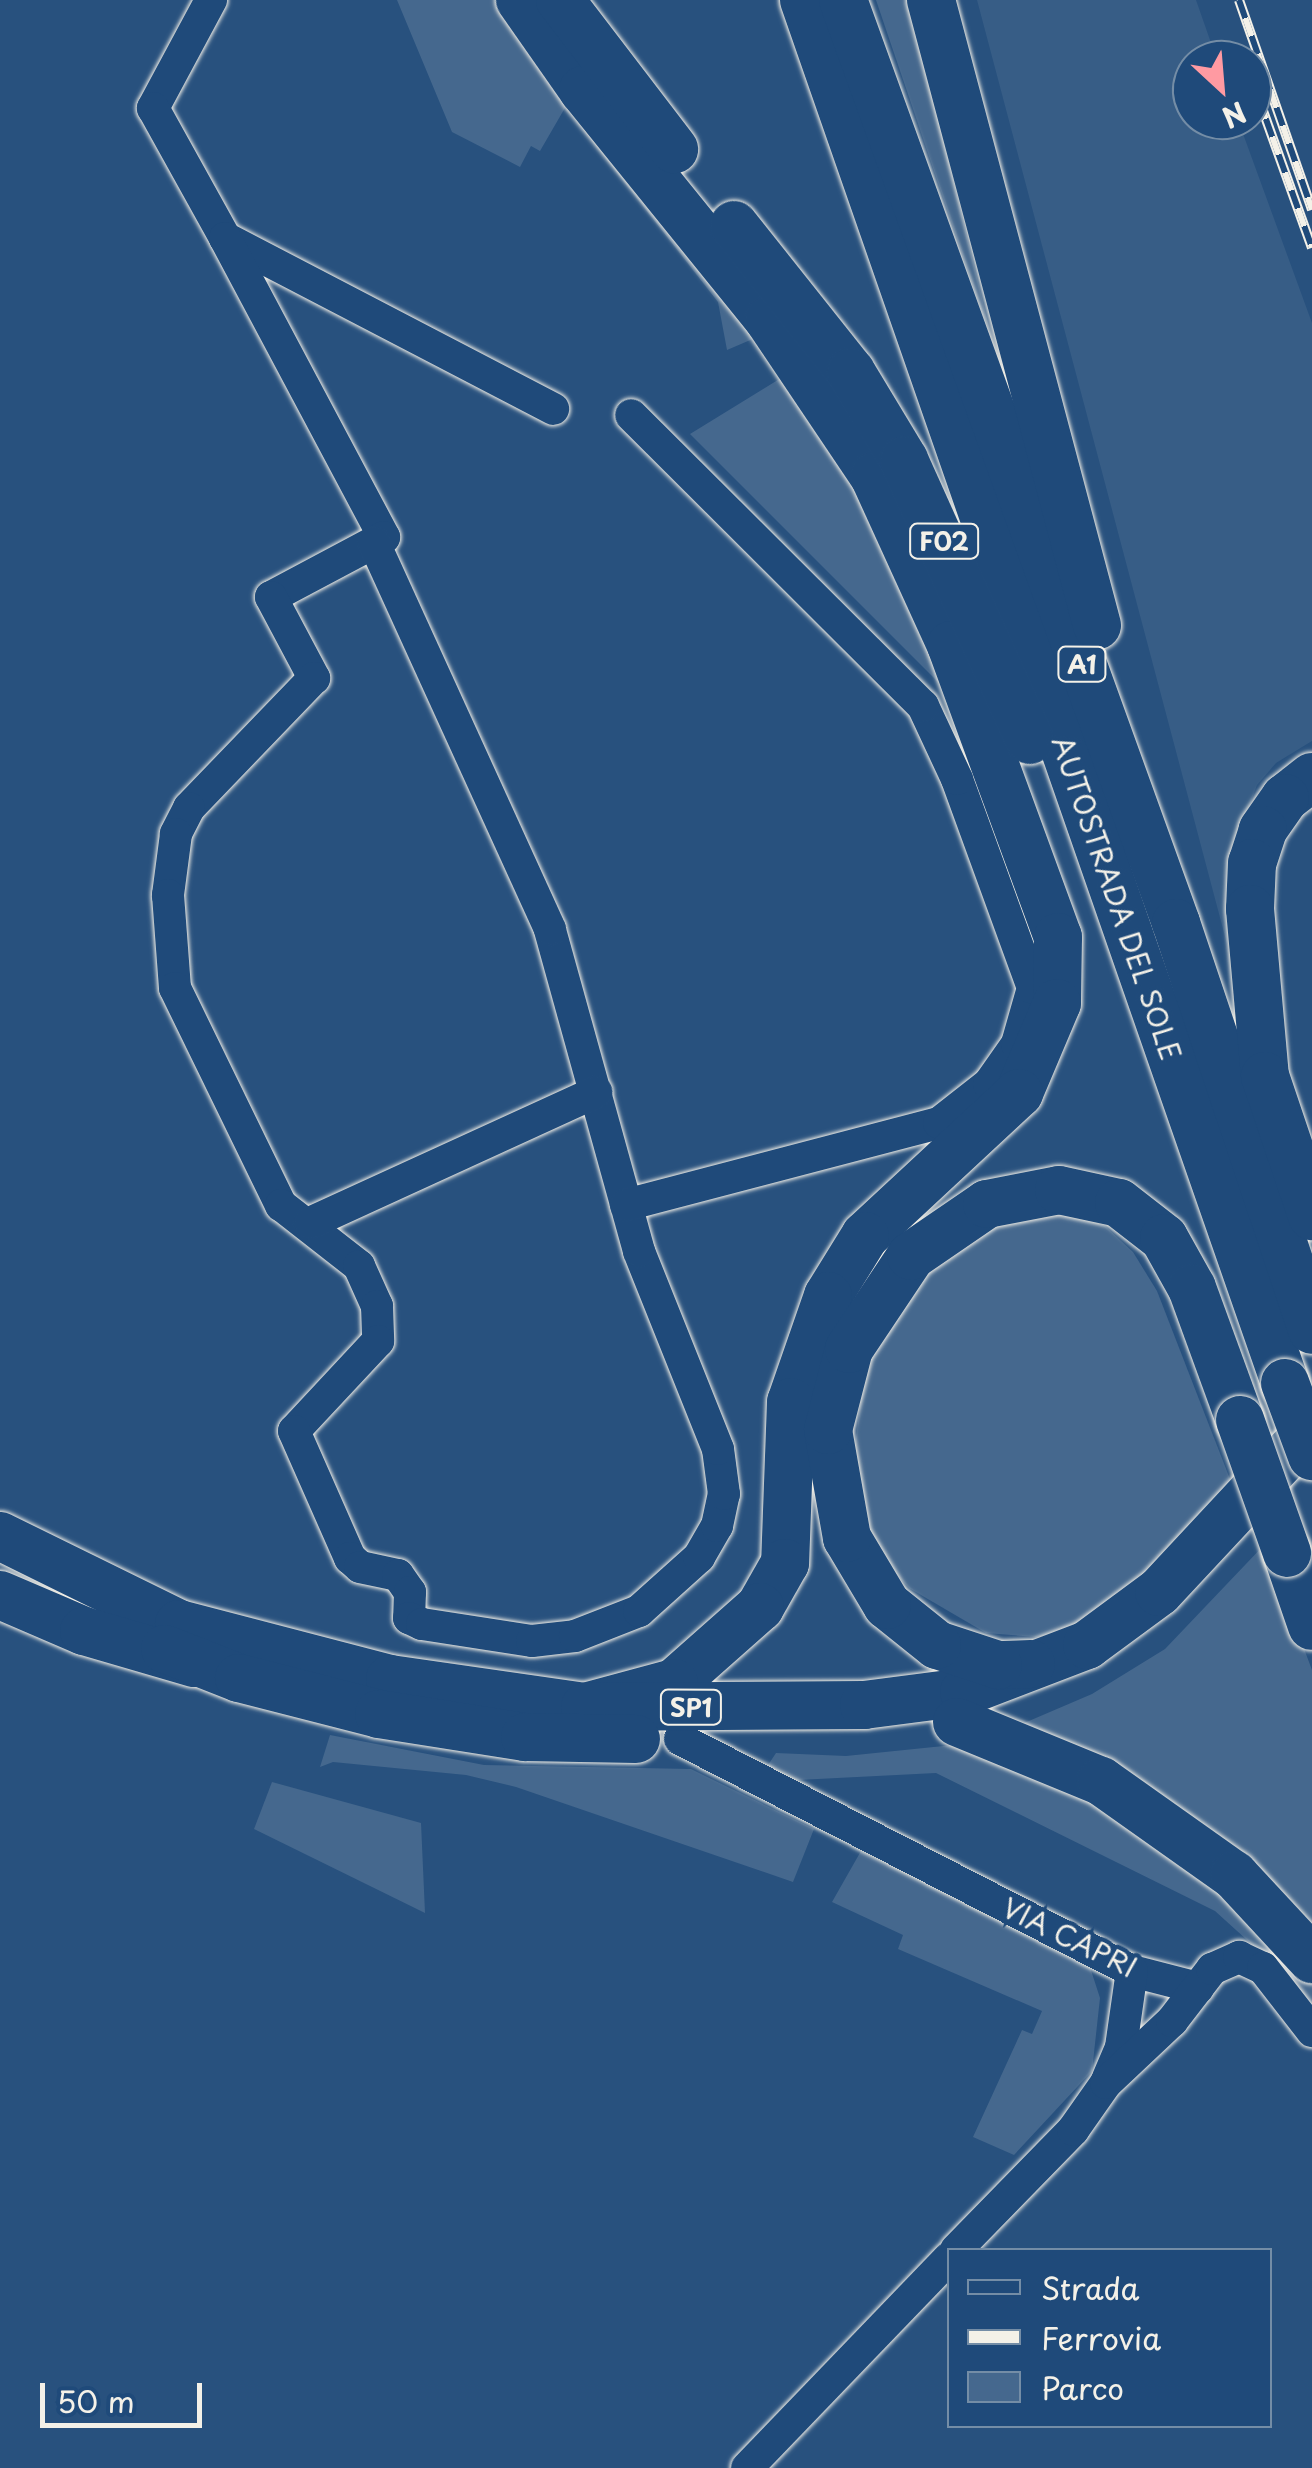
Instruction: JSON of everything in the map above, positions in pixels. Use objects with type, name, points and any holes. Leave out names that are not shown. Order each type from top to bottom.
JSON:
[{"type":"highway","points":[[520,0],[584,90],[769,320],[874,476],[951,645],[1058,936],[1057,1004],[1020,1093],[865,1236],[828,1296],[791,1402],[786,1563],[760,1607],[674,1683],[586,1706]]},
{"type":"highway","name":"F02","points":[[560,0],[792,292],[851,372],[904,460],[965,585],[1206,1153]]},
{"type":"highway","name":"AUTOSTRADA DEL SOLE","points":[[804,0],[1312,1456]]},
{"type":"highway","name":"AUTOSTRADA DEL SOLE","points":[[843,0],[1176,923],[1312,1330]]},
{"type":"highway","points":[[931,0],[1176,923]]},
{"type":"highway","points":[[1312,777],[1285,798],[1263,830],[1252,863],[1250,909],[1266,1076],[1312,1216]]},
{"type":"highway","points":[[1049,1663],[998,1666],[937,1645],[887,1605],[847,1538],[828,1430],[849,1350],[911,1256],[987,1204],[1059,1190],[1119,1203],[1164,1238],[1192,1288],[1312,1626]]},
{"type":"highway","name":"SP1","points":[[0,1536],[179,1624],[348,1670],[522,1702],[586,1706],[916,1701],[1049,1663],[1087,1645],[1159,1592],[1312,1428]]},
{"type":"highway","name":"SP1","points":[[0,1570],[124,1634],[209,1666],[331,1702],[475,1732],[680,1739],[870,1736],[958,1722],[1040,1695],[1139,1641],[1203,1585],[1312,1464]]},
{"type":"highway","points":[[0,1501],[101,1562],[348,1670]]},
{"type":"highway","points":[[0,1595],[84,1631],[209,1666]]},
{"type":"highway","points":[[958,1722],[1116,1791],[1234,1875],[1312,1959]]},
{"type":"street","points":[[212,0],[154,108],[384,537],[374,542],[271,597],[314,678],[189,808],[176,834],[168,895],[175,988],[281,1205],[310,1223],[359,1266],[380,1326],[378,1341],[294,1431],[350,1558],[360,1567],[398,1575],[410,1592],[409,1618],[422,1624],[532,1640],[574,1636],[639,1611],[676,1583],[718,1526],[724,1494],[718,1449],[626,1205],[550,929],[374,542]]},
{"type":"street","points":[[225,238],[553,409]]},
{"type":"street","points":[[626,1205],[939,1123],[971,1102],[1017,1044],[1033,988],[958,779],[923,706],[631,415]]},
{"type":"street","points":[[310,1223],[596,1092]]},
{"type":"street","name":"VIA CAPRI","points":[[680,1739],[1132,1970],[1198,1988]]},
{"type":"street","points":[[958,2248],[1072,2130],[1106,2083],[1198,1988],[1212,1968],[1239,1957],[1263,1968],[1312,2032]]},
{"type":"street","points":[[1106,2083],[1121,2047],[1132,1970]]},
{"type":"street","points":[[747,2468],[947,2261]]},
{"type":"shaded area","points":[[977,0],[1196,0],[1210,40],[1172,40],[1172,140],[1245,140],[1312,323],[1312,741],[1276,763],[1257,785],[1238,836],[1227,944]]},
{"type":"green space","points":[[397,0],[505,0],[573,94],[540,151],[531,146],[520,167],[452,132]]},
{"type":"green space","points":[[876,0],[909,0],[990,331],[982,312]]},
{"type":"green space","points":[[590,114],[860,477],[946,690],[690,434],[781,378],[755,338],[727,350],[718,302],[582,128]]},
{"type":"green space","points":[[1071,1214],[1105,1226],[1133,1252],[1157,1291],[1235,1492],[1139,1583],[1064,1632],[1036,1637],[986,1633],[909,1588],[883,1559],[861,1516],[853,1461],[865,1369],[889,1318],[929,1266],[971,1233],[1022,1215]]},
{"type":"green space","points":[[1265,1544],[1312,1670],[1312,1947],[1010,1729],[1092,1694],[1165,1649]]},
{"type":"green space","points":[[330,1735],[484,1765],[691,1769],[814,1829],[793,1882],[516,1787],[466,1775],[333,1762],[320,1767]]},
{"type":"green space","points":[[963,1744],[1150,1828],[1312,1976],[1312,2015],[1268,1959],[1215,1911],[936,1773],[778,1781],[764,1771],[776,1753],[846,1756]]},
{"type":"green space","points":[[272,1782],[421,1823],[425,1913],[254,1829]]},
{"type":"green space","points":[[861,1851],[1088,1961],[1100,1998],[1092,2071],[1014,2155],[973,2137],[1022,2030],[1032,2034],[1042,2011],[898,1949],[903,1935],[832,1902]]},
{"type":"railway","points":[[1239,0],[1312,210]]},
{"type":"railway","points":[[1272,136],[1312,248]]}]
